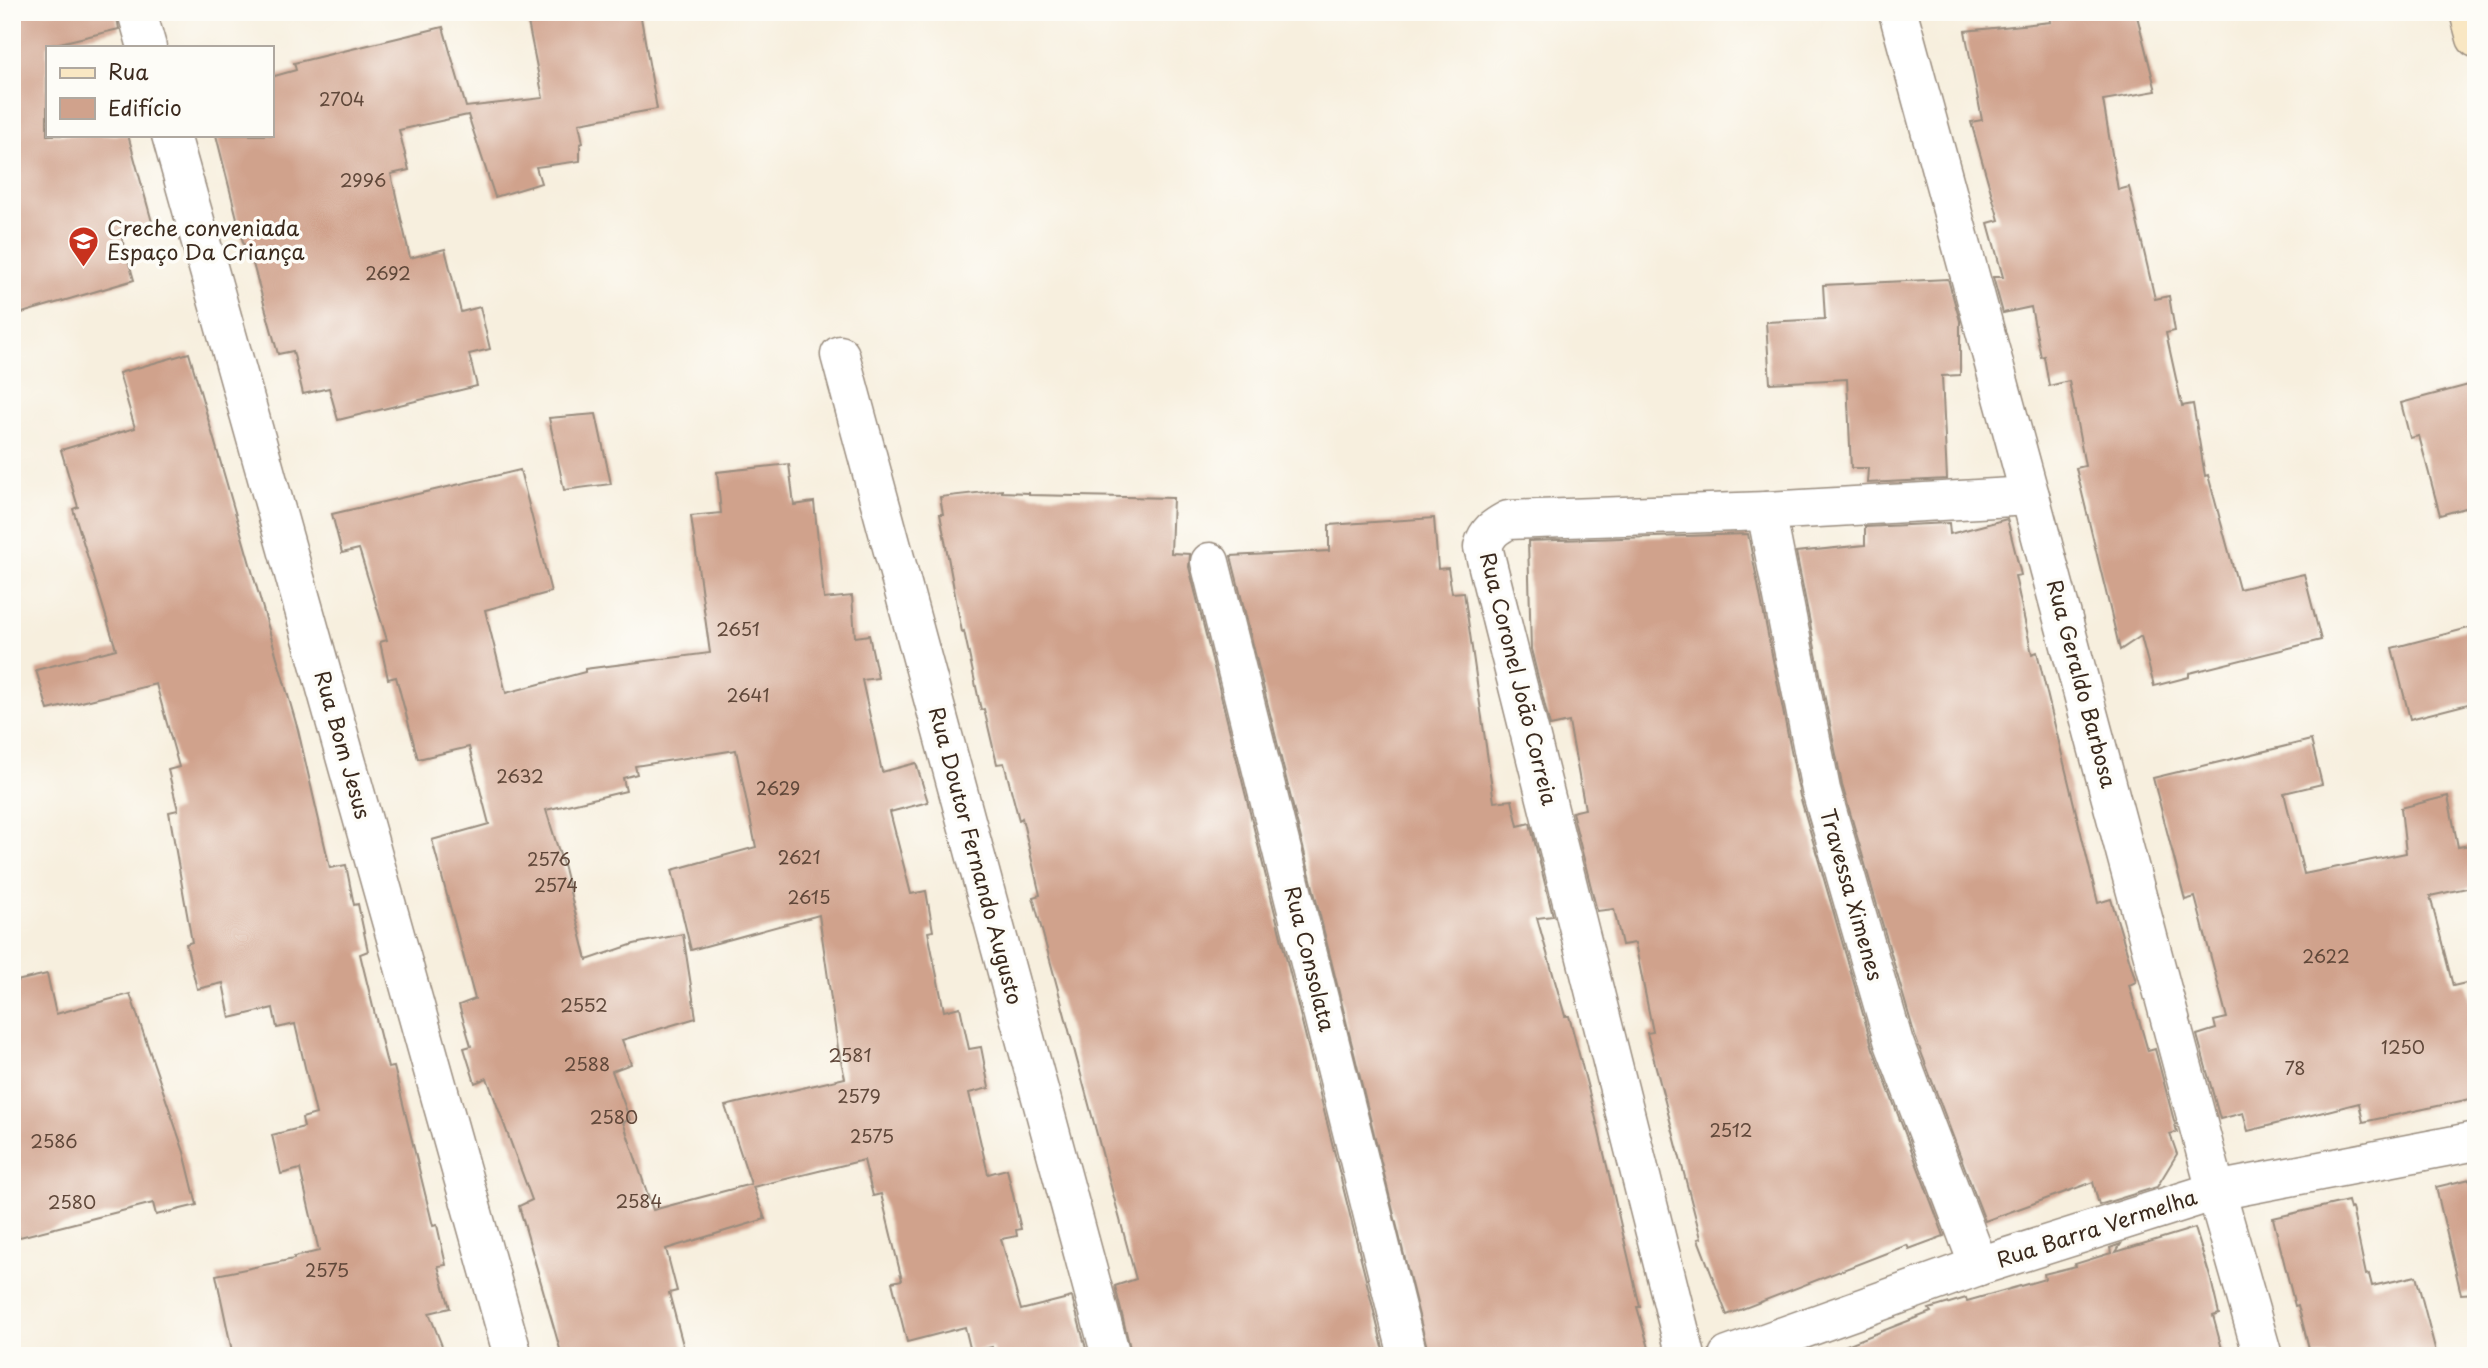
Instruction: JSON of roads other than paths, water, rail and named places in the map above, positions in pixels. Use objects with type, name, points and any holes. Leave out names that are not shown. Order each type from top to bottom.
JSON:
[{"type":"street","points":[[137,12],[147,46]]},
{"type":"street","name":"Rua Geraldo Barbosa","points":[[1898,12],[2216,1191],[2263,1356]]},
{"type":"street","points":[[2469,12],[2476,38]]},
{"type":"street","name":"Rua Bom Jesus","points":[[171,136],[513,1356]]},
{"type":"street","name":"Rua Doutor Fernando Augusto","points":[[840,355],[1111,1356]]},
{"type":"street","name":"Rua Coronel João Correia","points":[[1686,1356],[1483,547],[1486,537],[1495,526],[1508,520],[1766,511],[2030,496]]},
{"type":"street","name":"Travessa Ximenes","points":[[1766,511],[1821,790],[1894,1043],[1979,1266]]},
{"type":"street","name":"Rua Consolata","points":[[1210,562],[1408,1356]]},
{"type":"street","name":"Rua Barra Vermelha","points":[[1728,1356],[1979,1266],[2216,1191],[2476,1140]]},
{"type":"place","name":"Creche conveniada Espaço Da Criança","points":[[84,268]]}]
